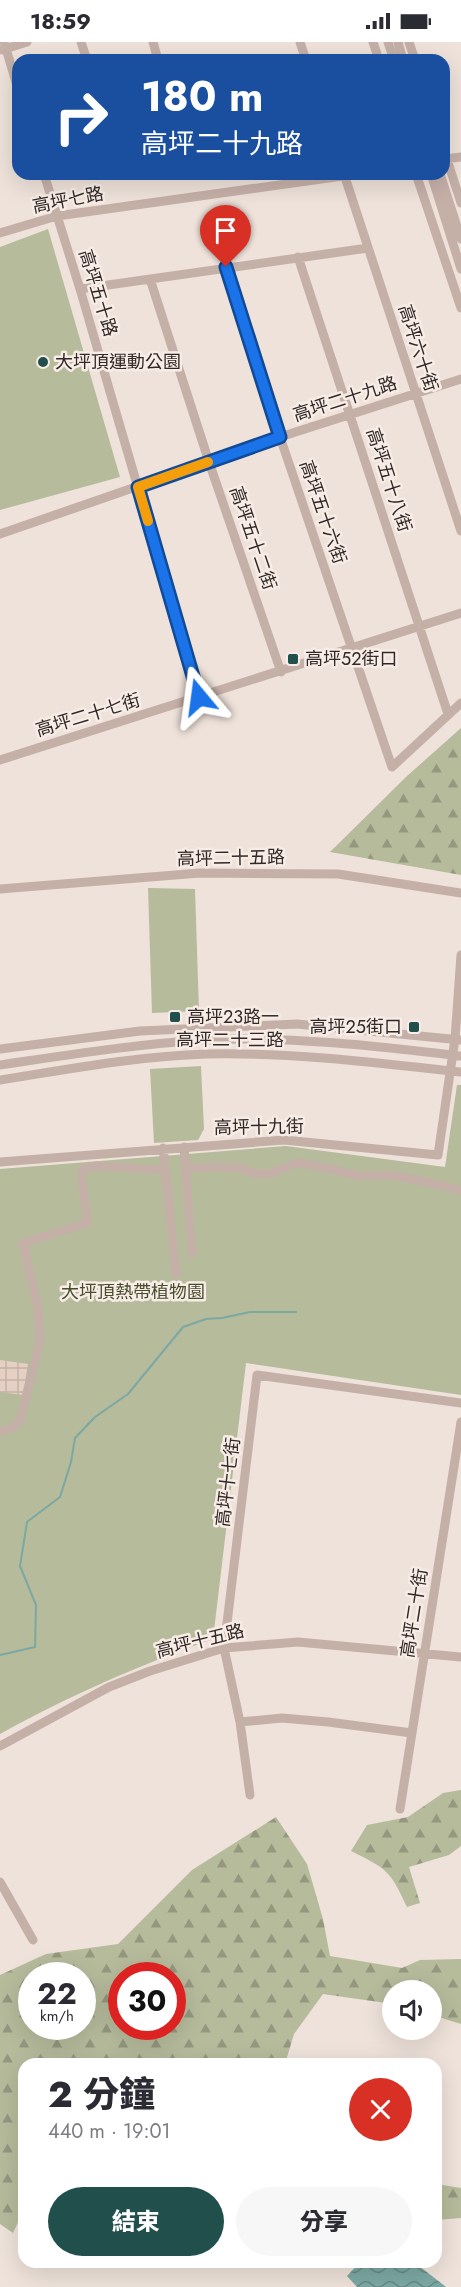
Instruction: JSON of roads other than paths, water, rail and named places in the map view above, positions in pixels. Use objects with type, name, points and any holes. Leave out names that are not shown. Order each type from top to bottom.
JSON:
[{"type":"street","points":[[12,72],[3,47],[27,42]]},
{"type":"street","points":[[450,171],[461,203]]},
{"type":"street","name":"高坪五十路","points":[[46,180],[199,697]]},
{"type":"street","name":"高坪七路","points":[[0,233],[57,216],[309,180]]},
{"type":"street","name":"高坪六十街","points":[[346,180],[461,531]]},
{"type":"street","points":[[418,180],[461,308]]},
{"type":"street","points":[[433,180],[461,269]]},
{"type":"street","points":[[442,180],[461,239]]},
{"type":"street","points":[[80,289],[368,248]]},
{"type":"street","name":"高坪五十八街","points":[[298,257],[448,714]]},
{"type":"street","name":"高坪五十六街","points":[[226,267],[280,437],[392,767],[448,714]]},
{"type":"street","name":"高坪五十二街","points":[[150,279],[209,462],[281,672]]},
{"type":"street","name":"高坪二十九路","points":[[0,534],[280,437],[461,379]]},
{"type":"street","name":"高坪二十七街","points":[[0,760],[461,613]]},
{"type":"street","points":[[448,714],[461,703]]},
{"type":"street","name":"高坪二十五路","points":[[0,889],[200,873],[338,874],[461,893]]},
{"type":"street","points":[[458,1040],[461,955]]},
{"type":"street","name":"高坪二十三路","points":[[0,1049],[140,1031],[297,1024],[458,1040]]},
{"type":"street","name":"高坪二十三路","points":[[0,1065],[141,1044],[207,1040],[295,1040],[457,1056]]},
{"type":"street","name":"高坪十九街","points":[[0,1162],[284,1140],[438,1155],[450,1071],[457,1056],[458,1040]]},
{"type":"street","name":"高坪二十三路","points":[[0,1080],[142,1058],[208,1054],[291,1056],[461,1072]]},
{"type":"street","points":[[184,1147],[192,1253]]},
{"type":"street","points":[[163,1149],[176,1274]]},
{"type":"street","points":[[186,1168],[233,1167],[256,1174],[270,1173],[295,1163],[329,1167],[360,1176],[394,1175],[461,1190]]},
{"type":"street","points":[[0,1432],[12,1428],[20,1421],[39,1341],[38,1309],[23,1243],[87,1223],[87,1210],[80,1183],[82,1170],[96,1166],[165,1170]]},
{"type":"street","name":"高坪十七街","points":[[250,1795],[240,1722],[224,1648],[257,1375],[461,1403]]},
{"type":"street","name":"高坪二十街","points":[[400,1809],[461,1422]]},
{"type":"street","name":"高坪十五路","points":[[0,1746],[108,1687],[224,1648],[298,1642],[461,1657]]},
{"type":"street","points":[[240,1722],[282,1718],[412,1733]]},
{"type":"street","points":[[0,1882],[33,1940]]},
{"type":"water","points":[[354,2268],[422,2268],[446,2287],[357,2287],[347,2276]]},
{"type":"waterway","points":[[0,1655],[35,1647],[36,1605],[20,1566],[27,1522],[60,1497],[71,1462],[75,1438],[95,1417],[128,1394],[183,1327],[206,1319],[250,1312],[296,1312]]},
{"type":"place","name":"大坪頂運動公園","points":[[43,362]]},
{"type":"place","name":"高坪52街口","points":[[293,659]]},
{"type":"place","name":"高坪23路一","points":[[175,1017]]},
{"type":"place","name":"高坪25街口","points":[[414,1027]]},
{"type":"park label","name":"大坪頂熱帶植物園","points":[[133,1292]]}]
